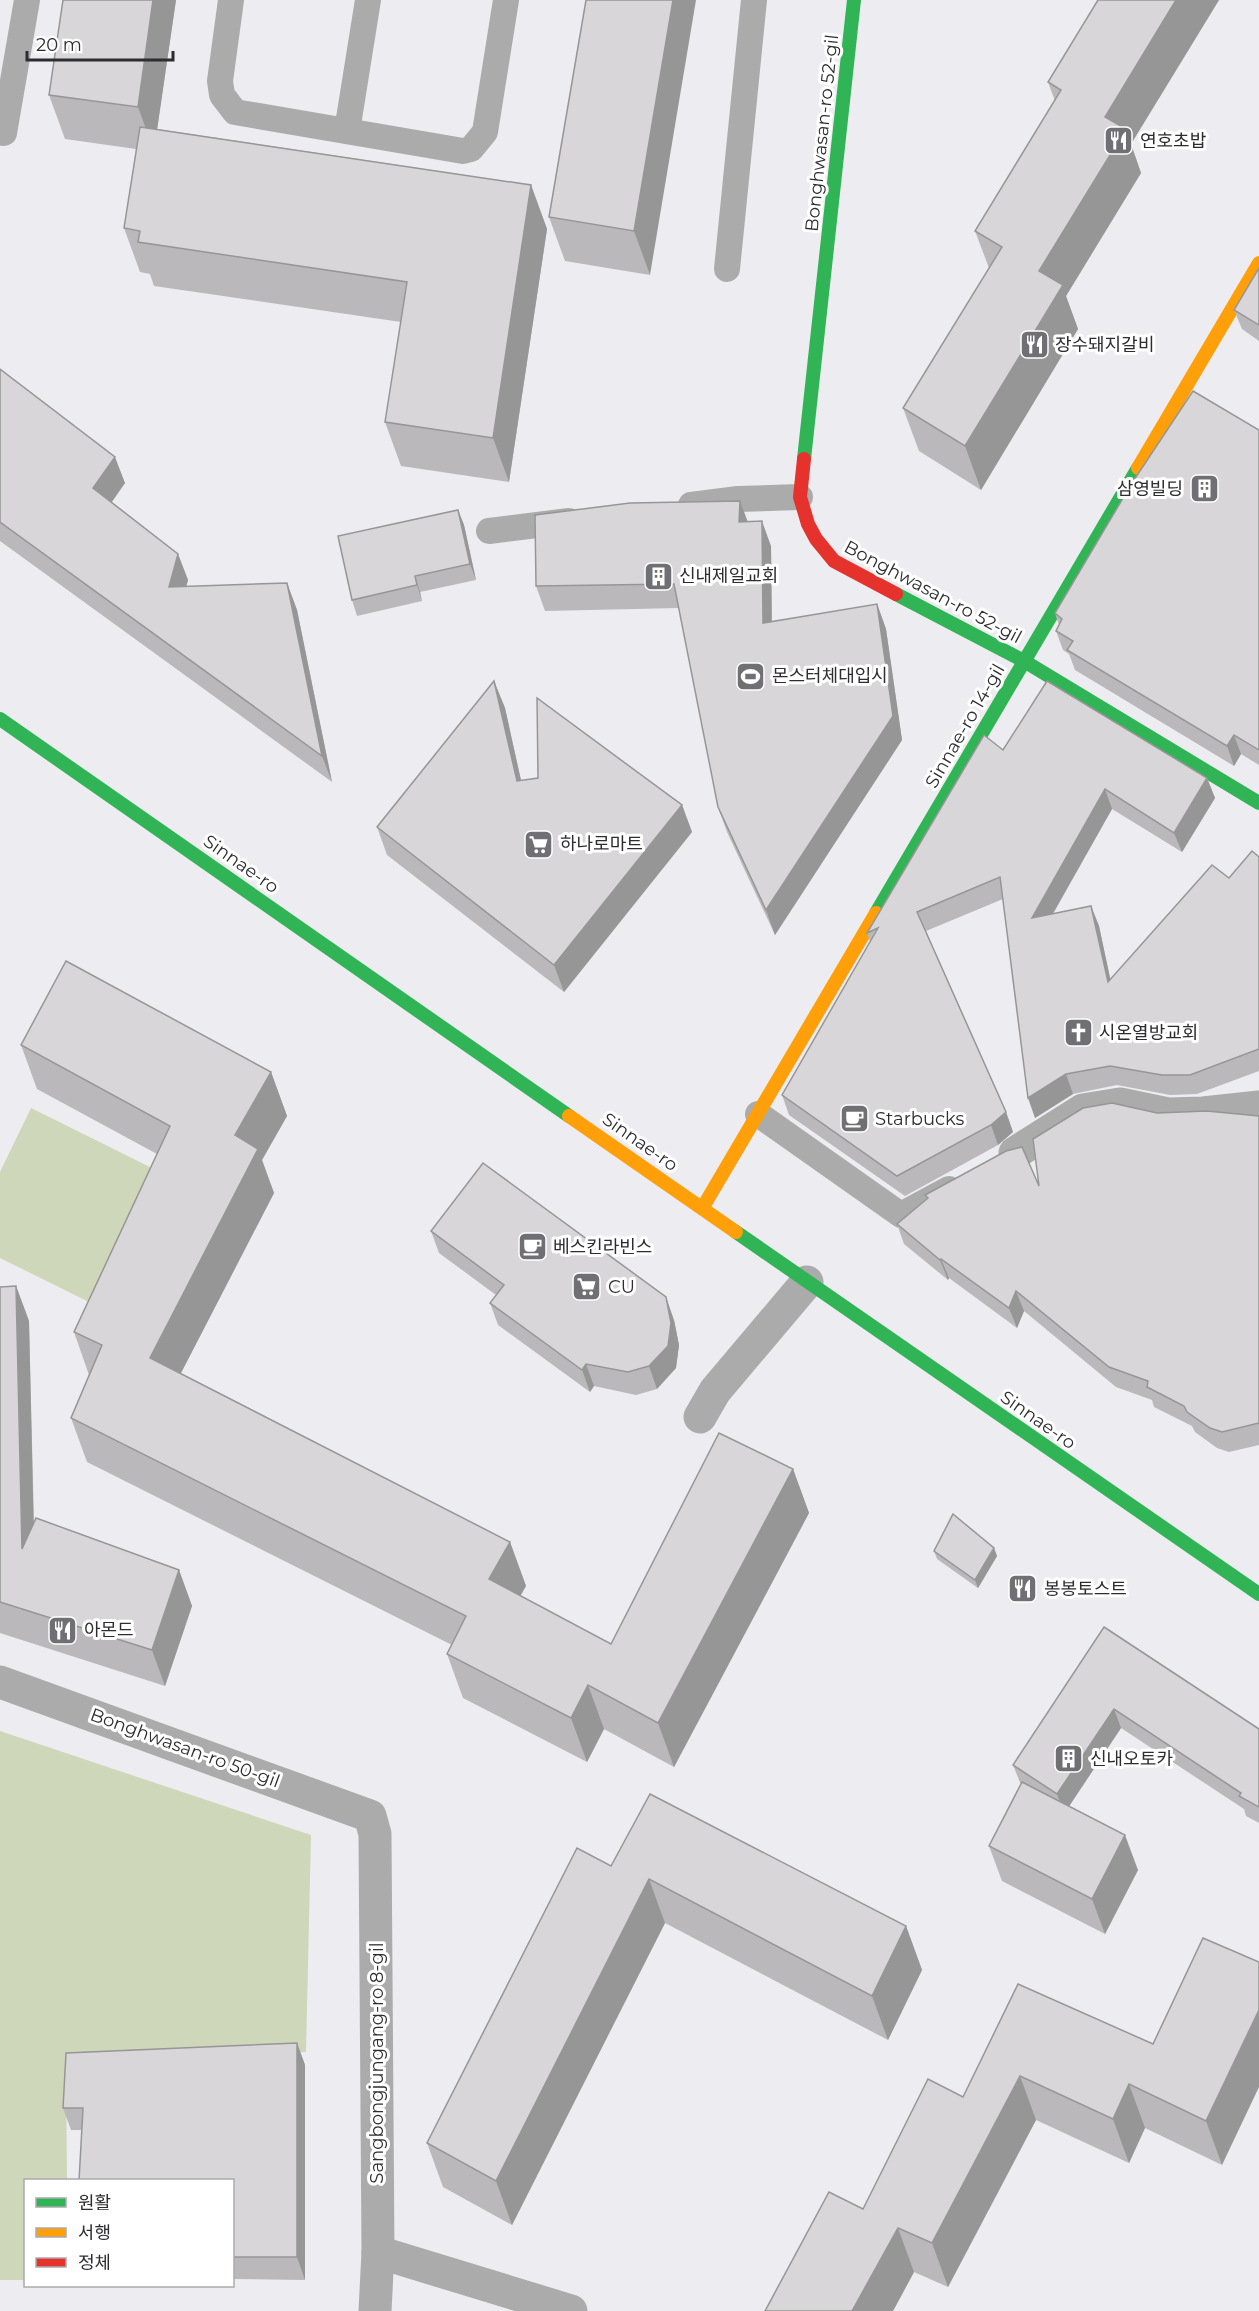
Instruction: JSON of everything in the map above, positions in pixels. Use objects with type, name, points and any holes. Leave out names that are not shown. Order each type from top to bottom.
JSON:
[{"type":"street","name":"Bonghwasan-ro 52-gil","points":[[854,0],[801,497],[806,523],[818,545],[834,561],[1024,661],[1259,803]]},
{"type":"street","name":"Sinnae-ro 14-gil","points":[[703,1208],[1259,263]]},
{"type":"street","name":"Sinnae-ro","points":[[0,719],[1259,1594]]},
{"type":"street","points":[[994,1164],[1083,1110],[1120,1104],[1168,1114],[1259,1107]]},
{"type":"street","points":[[700,1417],[715,1391],[807,1282]]},
{"type":"street","name":"Bonghwasan-ro 50-gil","points":[[0,1682],[370,1816]]},
{"type":"street","name":"Sangbongjungang-ro 8-gil","points":[[370,1816],[375,1834],[378,2252],[375,2311]]},
{"type":"street","points":[[378,2252],[571,2311]]},
{"type":"lane","points":[[4,133],[27,0]]},
{"type":"lane","points":[[231,0],[220,81],[222,95],[235,111],[463,151],[471,149],[485,132],[506,0]]},
{"type":"lane","points":[[347,131],[368,0]]},
{"type":"lane","points":[[727,269],[754,0]]},
{"type":"lane","points":[[667,508],[738,499],[801,497]]},
{"type":"lane","points":[[489,531],[596,517]]},
{"type":"lane","points":[[758,1114],[901,1215],[994,1164]]},
{"type":"green space","points":[[31,1108],[160,1172],[95,1305],[0,1258],[0,1172]]},
{"type":"green space","points":[[0,1731],[311,1835],[306,2052],[66,2060],[67,2179],[24,2179],[24,2280],[0,2280]]},
{"type":"building","points":[[63,0],[153,0],[138,107],[49,95]]},
{"type":"building","points":[[586,0],[673,0],[634,231],[549,217]]},
{"type":"building","points":[[1098,0],[1176,0],[1105,117],[1126,129],[1039,271],[1063,285],[965,446],[903,408],[1002,247],[975,231],[1061,90],[1048,82]]},
{"type":"building","points":[[140,127],[531,185],[493,438],[385,422],[407,282],[138,242],[140,231],[124,228]]},
{"type":"building","points":[[1259,268],[1259,325],[1234,310]]},
{"type":"building","points":[[0,369],[115,457],[93,488],[178,554],[169,587],[287,583],[322,756],[0,522]]},
{"type":"building","points":[[1193,391],[1259,430],[1259,750],[1234,735],[1227,746],[1067,650],[1073,641],[1056,631],[1062,619],[1055,613],[1132,483]]},
{"type":"building","points":[[740,501],[739,522],[762,521],[763,623],[877,604],[893,716],[766,910],[718,807],[674,584],[536,586],[535,515],[630,503]]},
{"type":"building","points":[[458,510],[470,564],[415,576],[417,585],[352,600],[338,536]]},
{"type":"building","name":"하나로마트","points":[[494,681],[517,781],[538,778],[537,698],[682,805],[554,965],[377,827]]},
{"type":"building","points":[[1047,681],[1207,778],[1174,833],[1105,789],[1032,918],[1091,906],[1108,982],[1212,865],[1229,878],[1252,851],[1259,857],[1259,1049],[1190,1075],[1162,1075],[1110,1066],[1066,1074],[1028,1098],[1000,877],[917,912],[1006,1112],[991,1125],[897,1176],[782,1095],[878,928],[867,933],[984,735],[1003,750]]},
{"type":"building","points":[[66,961],[271,1072],[235,1135],[258,1149],[150,1358],[510,1542],[489,1579],[611,1644],[719,1433],[793,1469],[658,1723],[588,1685],[571,1718],[447,1654],[466,1616],[71,1418],[102,1345],[74,1332],[170,1126],[21,1045]]},
{"type":"building","points":[[1112,1103],[1157,1113],[1207,1111],[1259,1116],[1259,1423],[1222,1432],[1210,1428],[1187,1412],[1184,1406],[1147,1387],[1148,1381],[1109,1367],[1016,1291],[1009,1308],[940,1260],[897,1224],[928,1198],[925,1195],[1006,1151],[1022,1147],[1039,1186],[1033,1139],[1083,1108]]},
{"type":"building","points":[[483,1163],[666,1297],[671,1323],[668,1346],[649,1366],[628,1372],[586,1364],[582,1370],[490,1303],[504,1285],[431,1231]]},
{"type":"building","points":[[16,1286],[22,1549],[36,1518],[179,1570],[152,1650],[0,1602],[0,1287]]},
{"type":"building","points":[[953,1514],[994,1548],[975,1580],[934,1551]]},
{"type":"building","points":[[1104,1627],[1259,1729],[1259,1807],[1239,1796],[1241,1793],[1114,1709],[1057,1794],[1013,1765]]},
{"type":"building","points":[[1022,1782],[1125,1835],[1092,1899],[989,1846]]},
{"type":"building","points":[[650,1794],[906,1926],[872,1996],[649,1879],[496,2181],[427,2143],[577,1848],[611,1866]]},
{"type":"building","points":[[1203,1938],[1259,1962],[1259,2010],[1206,2121],[1129,2084],[1113,2119],[1020,2076],[932,2243],[898,2228],[852,2311],[765,2311],[829,2192],[863,2209],[928,2079],[963,2097],[1018,1984],[1153,2044]]},
{"type":"building","points":[[297,2043],[297,2257],[234,2257],[234,2179],[79,2179],[83,2108],[63,2108],[66,2053]]},
{"type":"traffic: fast","points":[[804,459],[854,0]]},
{"type":"traffic: fast","points":[[876,913],[1138,468]]},
{"type":"traffic: fast","points":[[896,594],[1024,661],[1259,803]]},
{"type":"traffic: fast","points":[[0,719],[569,1116]]},
{"type":"traffic: fast","points":[[736,1232],[1259,1594]]},
{"type":"traffic: slow","points":[[1138,468],[1259,263]]},
{"type":"traffic: slow","points":[[703,1207],[876,913]]},
{"type":"traffic: slow","points":[[569,1116],[736,1232]]},
{"type":"traffic: jam","points":[[804,459],[800,497],[808,524],[816,539],[834,561],[896,594]]},
{"type":"place","name":"연호초밥","points":[[1119,141]]},
{"type":"place","name":"장수돼지갈비","points":[[1034,345]]},
{"type":"place","name":"삼영빌딩","points":[[1204,489]]},
{"type":"place","name":"신내제일교회","points":[[658,576]]},
{"type":"place","name":"몬스터체대입시","points":[[751,676]]},
{"type":"place","name":"하나로마트","points":[[539,844]]},
{"type":"place","name":"시온열방교회","points":[[1078,1033]]},
{"type":"place","name":"Starbucks","points":[[854,1119]]},
{"type":"place","name":"베스킨라빈스","points":[[532,1247]]},
{"type":"place","name":"CU","points":[[587,1287]]},
{"type":"place","name":"봉봉토스트","points":[[1023,1589]]},
{"type":"place","name":"아몬드","points":[[63,1630]]},
{"type":"place","name":"신내오토카","points":[[1069,1759]]}]
